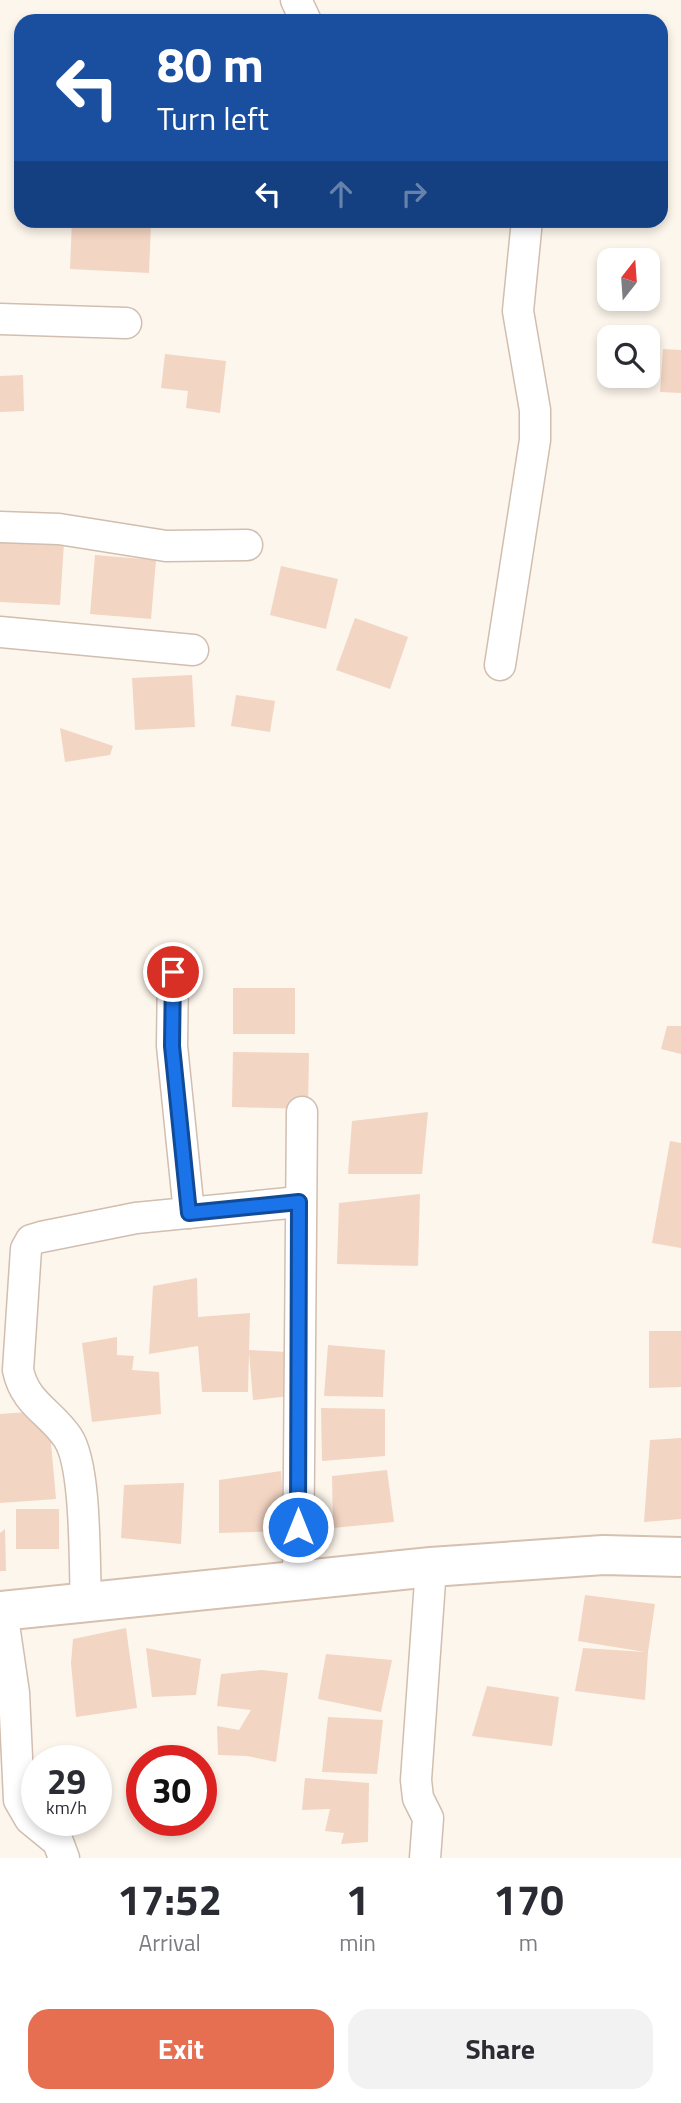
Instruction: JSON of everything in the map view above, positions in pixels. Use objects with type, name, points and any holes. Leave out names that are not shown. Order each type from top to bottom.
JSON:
[{"type":"street","points":[[500,665],[536,440],[535,410],[518,311],[526,228]]},
{"type":"street","points":[[0,319],[126,323]]},
{"type":"street","points":[[0,527],[59,529],[166,546],[247,545]]},
{"type":"street","points":[[0,632],[193,650]]},
{"type":"street","points":[[173,972],[172,1046],[189,1213]]},
{"type":"street","points":[[298,1581],[299,1202],[302,1112]]},
{"type":"street","points":[[86,1602],[81,1490],[75,1455],[69,1439],[54,1421],[30,1400],[20,1382],[18,1370],[26,1249],[31,1240],[82,1227],[136,1218],[299,1202]]},
{"type":"street","points":[[64,1858],[58,1842],[30,1819],[19,1800],[14,1693],[1,1611],[431,1567],[603,1555],[681,1557]]},
{"type":"street","points":[[425,1858],[428,1818],[418,1798],[416,1780],[431,1567]]},
{"type":"building","points":[[72,228],[151,228],[149,273],[70,269]]},
{"type":"building","points":[[663,349],[681,350],[681,393],[660,392]]},
{"type":"building","points":[[165,354],[226,361],[220,413],[186,408],[188,391],[161,388]]},
{"type":"building","points":[[23,375],[24,411],[0,412],[0,376]]},
{"type":"building","points":[[0,540],[64,543],[60,605],[0,602]]},
{"type":"building","points":[[95,555],[156,560],[151,619],[90,614]]},
{"type":"building","points":[[281,566],[338,579],[326,629],[270,615]]},
{"type":"building","points":[[355,618],[408,637],[390,689],[336,670]]},
{"type":"building","points":[[192,675],[195,727],[135,730],[132,678]]},
{"type":"building","points":[[236,695],[275,701],[270,732],[231,726]]},
{"type":"building","points":[[60,728],[113,746],[110,755],[65,762]]},
{"type":"building","points":[[233,988],[295,988],[295,1034],[233,1034]]},
{"type":"building","points":[[667,1026],[681,1026],[681,1054],[661,1049]]},
{"type":"building","points":[[233,1052],[309,1053],[308,1109],[232,1107]]},
{"type":"building","points":[[428,1112],[422,1174],[348,1174],[352,1121]]},
{"type":"building","points":[[670,1141],[681,1143],[681,1248],[652,1243]]},
{"type":"building","points":[[420,1194],[418,1266],[337,1264],[339,1203]]},
{"type":"building","points":[[197,1278],[198,1317],[250,1313],[249,1350],[287,1352],[290,1396],[253,1400],[249,1353],[248,1392],[202,1392],[198,1346],[149,1354],[153,1286]]},
{"type":"building","points":[[649,1331],[681,1331],[681,1387],[649,1388]]},
{"type":"building","points":[[117,1337],[117,1355],[134,1356],[132,1370],[159,1372],[161,1414],[92,1422],[82,1343]]},
{"type":"building","points":[[328,1345],[385,1350],[383,1397],[324,1396]]},
{"type":"building","points":[[321,1408],[385,1409],[385,1456],[322,1461]]},
{"type":"building","points":[[28,1412],[50,1432],[56,1499],[0,1503],[0,1414]]},
{"type":"building","points":[[681,1438],[681,1519],[644,1522],[650,1440]]},
{"type":"building","points":[[387,1470],[394,1522],[333,1528],[332,1476]]},
{"type":"building","points":[[281,1471],[285,1531],[219,1533],[219,1480]]},
{"type":"building","points":[[184,1483],[181,1544],[121,1538],[124,1485]]},
{"type":"building","points":[[16,1509],[59,1509],[59,1549],[16,1549]]},
{"type":"building","points":[[5,1529],[6,1571],[0,1571],[0,1533]]},
{"type":"building","points":[[585,1595],[655,1604],[645,1700],[575,1691],[583,1648],[645,1652],[578,1641]]},
{"type":"building","points":[[126,1628],[137,1708],[76,1717],[71,1663],[73,1639]]},
{"type":"building","points":[[146,1648],[201,1659],[196,1695],[152,1697]]},
{"type":"building","points":[[326,1654],[392,1660],[381,1712],[318,1699]]},
{"type":"building","points":[[262,1670],[288,1673],[276,1762],[247,1756],[218,1755],[217,1726],[239,1730],[251,1710],[217,1706],[221,1674]]},
{"type":"building","points":[[487,1686],[559,1697],[552,1746],[472,1736]]},
{"type":"building","points":[[328,1717],[383,1720],[377,1774],[322,1772]]},
{"type":"building","points":[[305,1778],[369,1783],[368,1842],[341,1844],[344,1833],[325,1831],[330,1809],[302,1810]]},
{"type":"route","points":[[173,972],[172,1046],[189,1213],[299,1202],[298,1527]]}]
